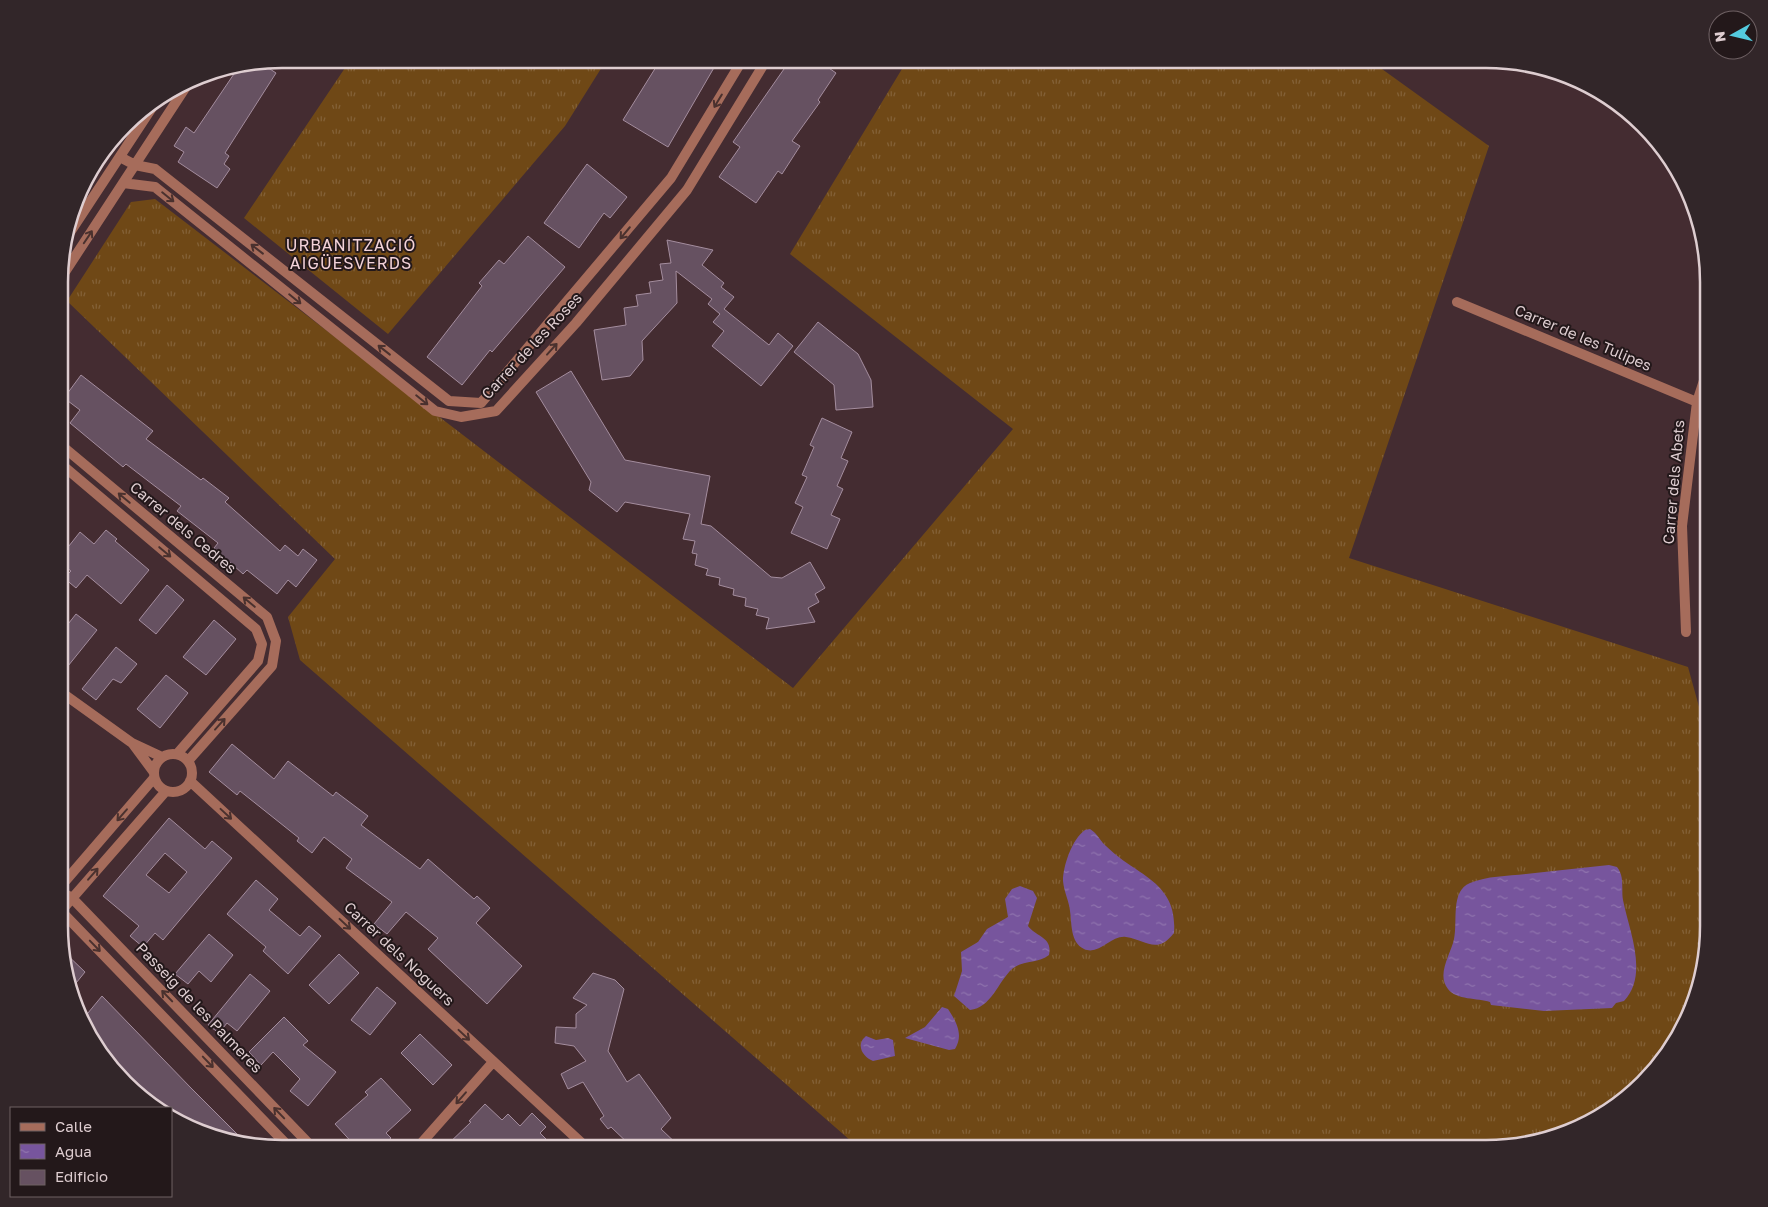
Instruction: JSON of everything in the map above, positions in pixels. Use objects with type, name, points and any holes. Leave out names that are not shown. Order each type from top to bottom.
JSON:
[{"type":"street","name":"Carrer de les Roses","points":[[120,156],[135,165],[154,168],[449,401],[481,404],[671,178],[738,68]]},
{"type":"street","name":"Carrer de les Roses","points":[[123,183],[155,187],[435,411],[461,417],[496,411],[576,323],[686,190],[761,68]]},
{"type":"street","points":[[68,267],[182,92]]},
{"type":"street","points":[[76,224],[146,116]]},
{"type":"street","name":"Carrer de les Tulipes","points":[[1457,302],[1697,402]]},
{"type":"street","name":"Carrer dels Abets","points":[[1686,632],[1682,526],[1697,402],[1700,393]]},
{"type":"street","name":"Carrer dels Cedres","points":[[68,451],[267,617],[276,641],[272,666],[188,761]]},
{"type":"street","name":"Carrer dels Cedres","points":[[68,470],[256,629],[262,644],[258,662],[177,754]]},
{"type":"street","points":[[68,697],[132,743],[162,757],[177,754],[188,761],[192,773],[190,781],[180,790],[166,791],[160,787],[154,774],[132,743]]},
{"type":"street","points":[[68,878],[154,774],[162,757]]},
{"type":"street","name":"Carrer dels Noguers","points":[[190,781],[578,1140]]},
{"type":"street","points":[[68,903],[166,791]]},
{"type":"street","name":"Passeig de les Palmeres","points":[[68,896],[305,1140]]},
{"type":"street","name":"Passeig de les Palmeres","points":[[68,918],[282,1140]]},
{"type":"street","points":[[424,1140],[493,1062]]},
{"type":"green space","points":[[345,68],[601,68],[565,126],[388,334],[244,218]]},
{"type":"green space","points":[[903,68],[1381,68],[1489,146],[1349,558],[1688,667],[1700,710],[1699,953],[1689,994],[1678,1020],[1656,1056],[1638,1077],[1617,1095],[1581,1117],[1555,1128],[1514,1138],[1486,1140],[850,1140],[300,660],[288,617],[335,559],[68,302],[131,202],[155,199],[793,688],[1013,429],[790,254]]},
{"type":"water","points":[[1090,829],[1104,844],[1153,881],[1162,891],[1169,902],[1173,916],[1174,933],[1168,940],[1157,945],[1121,937],[1095,950],[1084,949],[1076,942],[1072,932],[1063,875],[1072,846],[1080,834]]},
{"type":"water","points":[[1609,865],[1617,867],[1621,875],[1623,900],[1635,952],[1635,978],[1631,990],[1624,1001],[1616,1003],[1612,1008],[1544,1011],[1491,1005],[1490,1002],[1456,995],[1448,989],[1443,977],[1445,964],[1454,939],[1457,900],[1464,887],[1470,883],[1490,878]]},
{"type":"water","points":[[1020,886],[1033,891],[1037,898],[1028,926],[1049,944],[1049,955],[1040,960],[1016,966],[1007,974],[989,1000],[983,1005],[970,1010],[954,996],[962,971],[961,952],[978,942],[987,929],[1008,917],[1005,899],[1012,889]]},
{"type":"water","points":[[942,1007],[948,1009],[958,1028],[959,1039],[955,1049],[949,1050],[905,1038],[925,1027]]},
{"type":"water","points":[[866,1036],[876,1040],[888,1038],[893,1040],[895,1056],[873,1061],[864,1055],[861,1049],[861,1042]]},
{"type":"building","points":[[268,68],[276,73],[225,153],[229,156],[224,164],[230,169],[217,188],[178,162],[184,152],[174,146],[186,127],[194,133],[234,73]]},
{"type":"building","points":[[655,68],[714,68],[668,147],[623,120]]},
{"type":"building","points":[[785,68],[829,68],[836,73],[818,100],[820,102],[792,141],[800,146],[782,174],[778,171],[756,203],[719,177],[740,147],[733,142]]},
{"type":"building","points":[[587,164],[627,197],[610,218],[604,213],[579,248],[544,223]]},
{"type":"building","points":[[528,236],[565,267],[492,352],[490,350],[462,385],[427,357],[482,286],[479,283],[499,260],[504,264]]},
{"type":"building","points":[[667,240],[713,250],[702,265],[724,283],[721,287],[734,297],[724,309],[769,345],[778,333],[793,346],[761,386],[712,346],[724,331],[713,322],[720,314],[708,304],[712,299],[676,271],[677,303],[642,341],[643,360],[630,376],[602,380],[594,330],[626,325],[624,308],[638,306],[636,295],[651,293],[649,282],[663,280],[660,264],[671,263]]},
{"type":"building","points":[[818,322],[858,354],[871,380],[873,407],[836,410],[834,385],[794,352]]},
{"type":"building","points":[[571,371],[625,460],[710,476],[701,524],[711,526],[771,577],[782,578],[810,562],[825,588],[815,594],[819,602],[808,608],[815,622],[766,629],[769,618],[756,615],[758,609],[745,606],[746,598],[733,595],[734,589],[719,585],[720,578],[706,575],[708,569],[695,565],[697,554],[692,553],[695,541],[683,539],[690,514],[625,502],[617,512],[589,490],[591,482],[536,392]]},
{"type":"building","points":[[81,375],[153,431],[146,439],[201,480],[203,478],[229,498],[225,502],[280,551],[285,545],[298,556],[303,549],[317,560],[296,587],[288,580],[277,594],[247,570],[243,574],[214,548],[218,543],[177,511],[181,506],[126,464],[123,467],[70,423],[80,410],[68,401],[68,393]]},
{"type":"building","points":[[822,418],[852,432],[841,458],[848,461],[837,486],[843,489],[831,515],[840,519],[827,549],[791,533],[803,507],[795,503],[807,477],[802,475],[814,447],[810,445]]},
{"type":"building","points":[[106,530],[117,539],[115,541],[149,570],[121,604],[87,575],[76,588],[68,581],[68,574],[71,571],[68,569],[68,547],[80,532],[94,544]]},
{"type":"building","points":[[167,585],[184,600],[156,634],[139,620]]},
{"type":"building","points":[[76,614],[97,630],[68,666],[68,624]]},
{"type":"building","points":[[214,620],[236,639],[206,675],[183,657]]},
{"type":"building","points":[[116,647],[137,664],[121,683],[113,679],[96,700],[82,689]]},
{"type":"building","points":[[166,675],[188,693],[160,728],[137,709]]},
{"type":"building","points":[[232,744],[274,779],[288,761],[333,796],[336,792],[368,816],[361,825],[420,869],[428,859],[474,899],[477,896],[490,908],[476,923],[522,966],[487,1004],[428,949],[438,938],[406,912],[387,934],[374,924],[392,902],[346,868],[352,859],[324,837],[312,853],[297,841],[299,838],[240,791],[237,795],[209,772]]},
{"type":"building","points":[[169,818],[205,849],[212,841],[232,858],[163,940],[155,933],[143,947],[130,936],[139,926],[103,896]],"holes":[[[165,853],[187,872],[169,893],[146,875]]]},
{"type":"building","points":[[256,880],[278,899],[269,910],[300,936],[309,926],[321,936],[288,974],[263,951],[266,947],[227,914]]},
{"type":"building","points":[[209,934],[233,955],[211,982],[199,971],[188,984],[175,974]]},
{"type":"building","points":[[339,954],[359,973],[329,1004],[309,985]]},
{"type":"building","points":[[70,958],[85,972],[76,983]]},
{"type":"building","points":[[593,973],[615,980],[624,989],[608,1051],[627,1082],[639,1074],[671,1118],[661,1129],[673,1140],[625,1140],[611,1127],[608,1129],[600,1119],[604,1116],[583,1082],[568,1089],[561,1074],[586,1061],[574,1046],[555,1043],[556,1027],[576,1028],[576,1014],[587,1005],[573,998]]},
{"type":"building","points":[[250,974],[270,991],[237,1031],[227,1023],[219,1033],[208,1025]]},
{"type":"building","points":[[377,987],[396,1003],[370,1035],[351,1020]]},
{"type":"building","points":[[102,996],[237,1134],[200,1123],[175,1111],[172,1107],[151,1095],[130,1077],[112,1056],[96,1032],[87,1014]]},
{"type":"building","points":[[284,1017],[308,1041],[303,1045],[336,1072],[308,1106],[290,1091],[300,1079],[273,1052],[261,1065],[249,1052]]},
{"type":"building","points":[[420,1034],[452,1065],[433,1085],[401,1053]]},
{"type":"building","points":[[381,1078],[411,1110],[386,1133],[391,1138],[389,1140],[350,1140],[335,1124],[368,1095],[365,1092]]},
{"type":"building","points":[[485,1104],[502,1120],[508,1114],[520,1126],[532,1113],[546,1127],[540,1133],[547,1140],[452,1140],[471,1122],[469,1121]]},
{"type":"district","name":"URBANITZACIÓ AIGÜESVERDS","points":[[351,254]]}]
